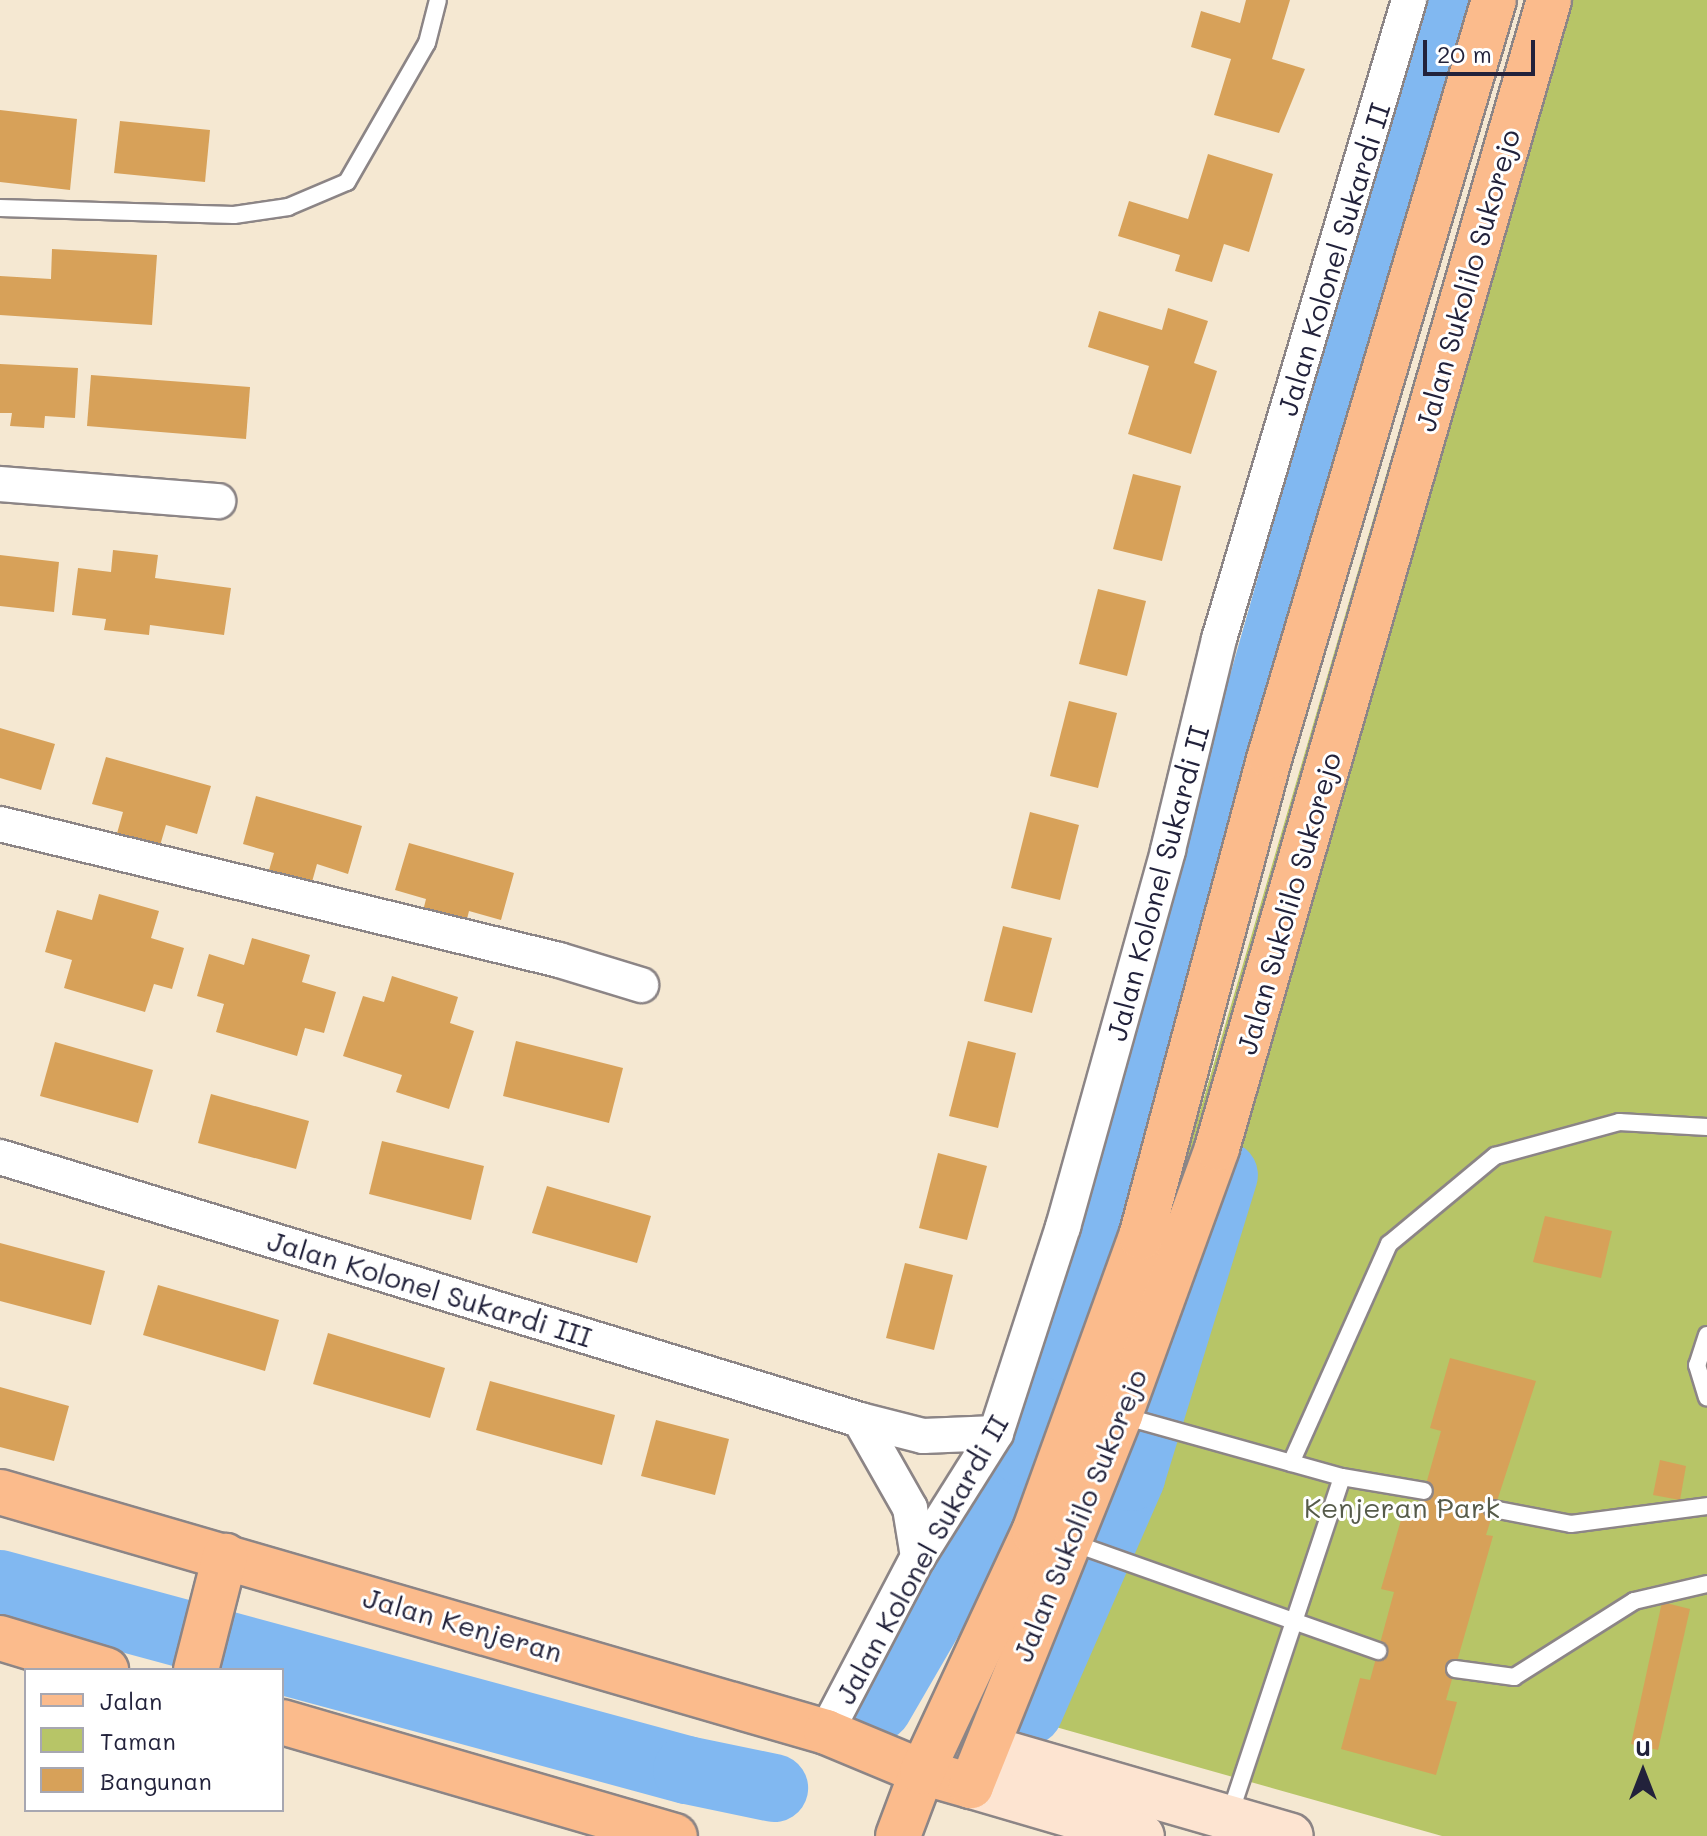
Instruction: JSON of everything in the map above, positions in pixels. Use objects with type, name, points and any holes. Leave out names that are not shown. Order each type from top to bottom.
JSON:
[{"type":"main road","name":"Jalan Sukolilo Sukorejo","points":[[1117,1414],[1141,1237],[1270,756],[1494,0]]},
{"type":"main road","name":"Jalan Sukolilo Sukorejo","points":[[979,1767],[1076,1545],[1117,1414],[1217,1148],[1549,0]]},
{"type":"main road","points":[[1270,756],[1327,771]]},
{"type":"main road","name":"Jalan Kenjeran","points":[[0,1492],[224,1560],[826,1732],[922,1772],[979,1767]]},
{"type":"main road","name":"Jalan Sukolilo Sukorejo","points":[[903,1835],[922,1772],[941,1731],[1076,1545]]},
{"type":"main road","points":[[197,1668],[224,1560]]},
{"type":"main road","points":[[0,1638],[99,1668]]},
{"type":"main road","points":[[284,1723],[675,1836]]},
{"type":"main road","points":[[941,1731],[979,1767]]},
{"type":"street","name":"Jalan Kolonel Sukardi II","points":[[826,1732],[918,1557],[996,1433],[1063,1227],[1168,850],[1219,639],[1409,0]]},
{"type":"street","points":[[0,484],[218,501]]},
{"type":"street","points":[[0,824],[559,960],[641,985]]},
{"type":"street","name":"Jalan Kolonel Sukardi III","points":[[0,1157],[860,1420],[923,1436],[996,1433]]},
{"type":"street","points":[[860,1420],[910,1508],[918,1557]]},
{"type":"street","points":[[979,1767],[1229,1818],[1291,1836]]},
{"type":"street","points":[[979,1767],[1142,1836]]},
{"type":"lane","points":[[0,208],[234,215],[288,207],[347,182],[427,43],[438,0]]},
{"type":"lane","points":[[1291,1463],[1389,1244],[1495,1156],[1619,1122],[1707,1127]]},
{"type":"lane","points":[[1707,1335],[1697,1365],[1707,1397]]},
{"type":"lane","points":[[1117,1414],[1342,1477],[1424,1491]]},
{"type":"lane","points":[[1229,1818],[1342,1477]]},
{"type":"lane","points":[[1493,1509],[1571,1524],[1707,1506]]},
{"type":"lane","points":[[1076,1545],[1378,1651]]},
{"type":"lane","points":[[1455,1669],[1514,1677],[1634,1601],[1707,1584]]},
{"type":"green space","name":"Kenjeran Park","points":[[1525,0],[1707,0],[1707,1836],[1442,1836],[999,1711],[1100,1453]]},
{"type":"building","points":[[1246,0],[1290,0],[1272,59],[1305,69],[1279,133],[1214,115],[1231,59],[1191,47],[1201,11],[1240,23]]},
{"type":"building","points":[[0,110],[77,119],[70,190],[0,182]]},
{"type":"building","points":[[120,121],[210,130],[205,182],[114,173]]},
{"type":"building","points":[[1208,154],[1273,174],[1249,252],[1224,244],[1212,282],[1175,271],[1180,255],[1118,236],[1129,201],[1188,219]]},
{"type":"building","points":[[52,249],[157,255],[152,325],[0,315],[0,276],[51,279]]},
{"type":"building","points":[[1168,308],[1208,321],[1194,363],[1217,371],[1191,454],[1128,434],[1149,366],[1088,347],[1099,311],[1162,330]]},
{"type":"building","points":[[0,364],[78,368],[75,418],[45,416],[44,428],[10,426],[12,413],[0,413]]},
{"type":"building","points":[[91,375],[250,387],[246,439],[87,426]]},
{"type":"building","points":[[1133,474],[1181,486],[1162,561],[1113,549]]},
{"type":"building","points":[[113,550],[158,555],[155,578],[231,588],[224,635],[150,625],[149,635],[104,630],[106,619],[72,615],[78,568],[111,572]]},
{"type":"building","points":[[0,555],[59,562],[54,612],[0,606]]},
{"type":"building","points":[[1098,589],[1146,601],[1127,676],[1079,664]]},
{"type":"building","points":[[1069,701],[1117,713],[1098,788],[1050,776]]},
{"type":"building","points":[[0,728],[55,744],[41,790],[0,778]]},
{"type":"building","points":[[106,757],[211,786],[197,834],[166,825],[159,849],[116,837],[123,812],[92,804]]},
{"type":"building","points":[[256,796],[362,826],[348,874],[317,864],[310,889],[267,877],[274,853],[243,844]]},
{"type":"building","points":[[1030,812],[1079,825],[1060,900],[1011,888]]},
{"type":"building","points":[[409,843],[514,873],[501,920],[469,911],[463,935],[420,923],[426,899],[395,890]]},
{"type":"building","points":[[99,894],[159,911],[151,938],[184,948],[172,989],[154,984],[145,1012],[64,988],[72,960],[45,952],[57,910],[92,920]]},
{"type":"building","points":[[1003,926],[1052,938],[1032,1013],[984,1001]]},
{"type":"building","points":[[252,938],[310,955],[302,982],[336,992],[324,1033],[305,1028],[297,1056],[216,1032],[224,1004],[197,996],[209,954],[244,965]]},
{"type":"building","points":[[392,976],[458,997],[450,1023],[474,1031],[449,1109],[396,1092],[402,1075],[343,1056],[363,996],[384,1002]]},
{"type":"building","points":[[516,1041],[623,1068],[609,1123],[503,1096]]},
{"type":"building","points":[[968,1041],[1016,1053],[998,1128],[949,1116]]},
{"type":"building","points":[[55,1042],[153,1070],[138,1123],[40,1096]]},
{"type":"building","points":[[211,1094],[309,1121],[296,1169],[198,1143]]},
{"type":"building","points":[[382,1141],[484,1166],[471,1220],[369,1194]]},
{"type":"building","points":[[938,1153],[987,1166],[967,1240],[919,1228]]},
{"type":"building","points":[[547,1186],[651,1216],[637,1263],[532,1233]]},
{"type":"building","points":[[1545,1216],[1612,1231],[1601,1278],[1533,1262]]},
{"type":"building","points":[[0,1243],[105,1271],[91,1325],[0,1301]]},
{"type":"building","points":[[905,1263],[953,1275],[934,1350],[886,1338]]},
{"type":"building","points":[[158,1285],[279,1320],[265,1371],[143,1335]]},
{"type":"building","points":[[328,1333],[445,1368],[430,1418],[313,1384]]},
{"type":"building","points":[[1450,1358],[1536,1381],[1486,1535],[1493,1536],[1446,1700],[1457,1702],[1436,1775],[1341,1749],[1360,1678],[1370,1680],[1394,1592],[1381,1589],[1403,1513],[1417,1516],[1441,1431],[1430,1428]]},
{"type":"building","points":[[490,1381],[615,1415],[602,1465],[476,1430]]},
{"type":"building","points":[[0,1387],[69,1406],[54,1461],[0,1447]]},
{"type":"building","points":[[656,1420],[729,1439],[715,1495],[641,1476]]},
{"type":"building","points":[[1660,1460],[1686,1466],[1680,1500],[1653,1495]]},
{"type":"building","points":[[1662,1602],[1690,1609],[1658,1750],[1631,1744]]},
{"type":"waterway","points":[[878,1707],[1025,1453],[1066,1348],[1128,1159],[1457,0]]},
{"type":"waterway","points":[[1029,1711],[1131,1477],[1224,1175]]},
{"type":"waterway","points":[[0,1584],[687,1770],[774,1788]]}]
